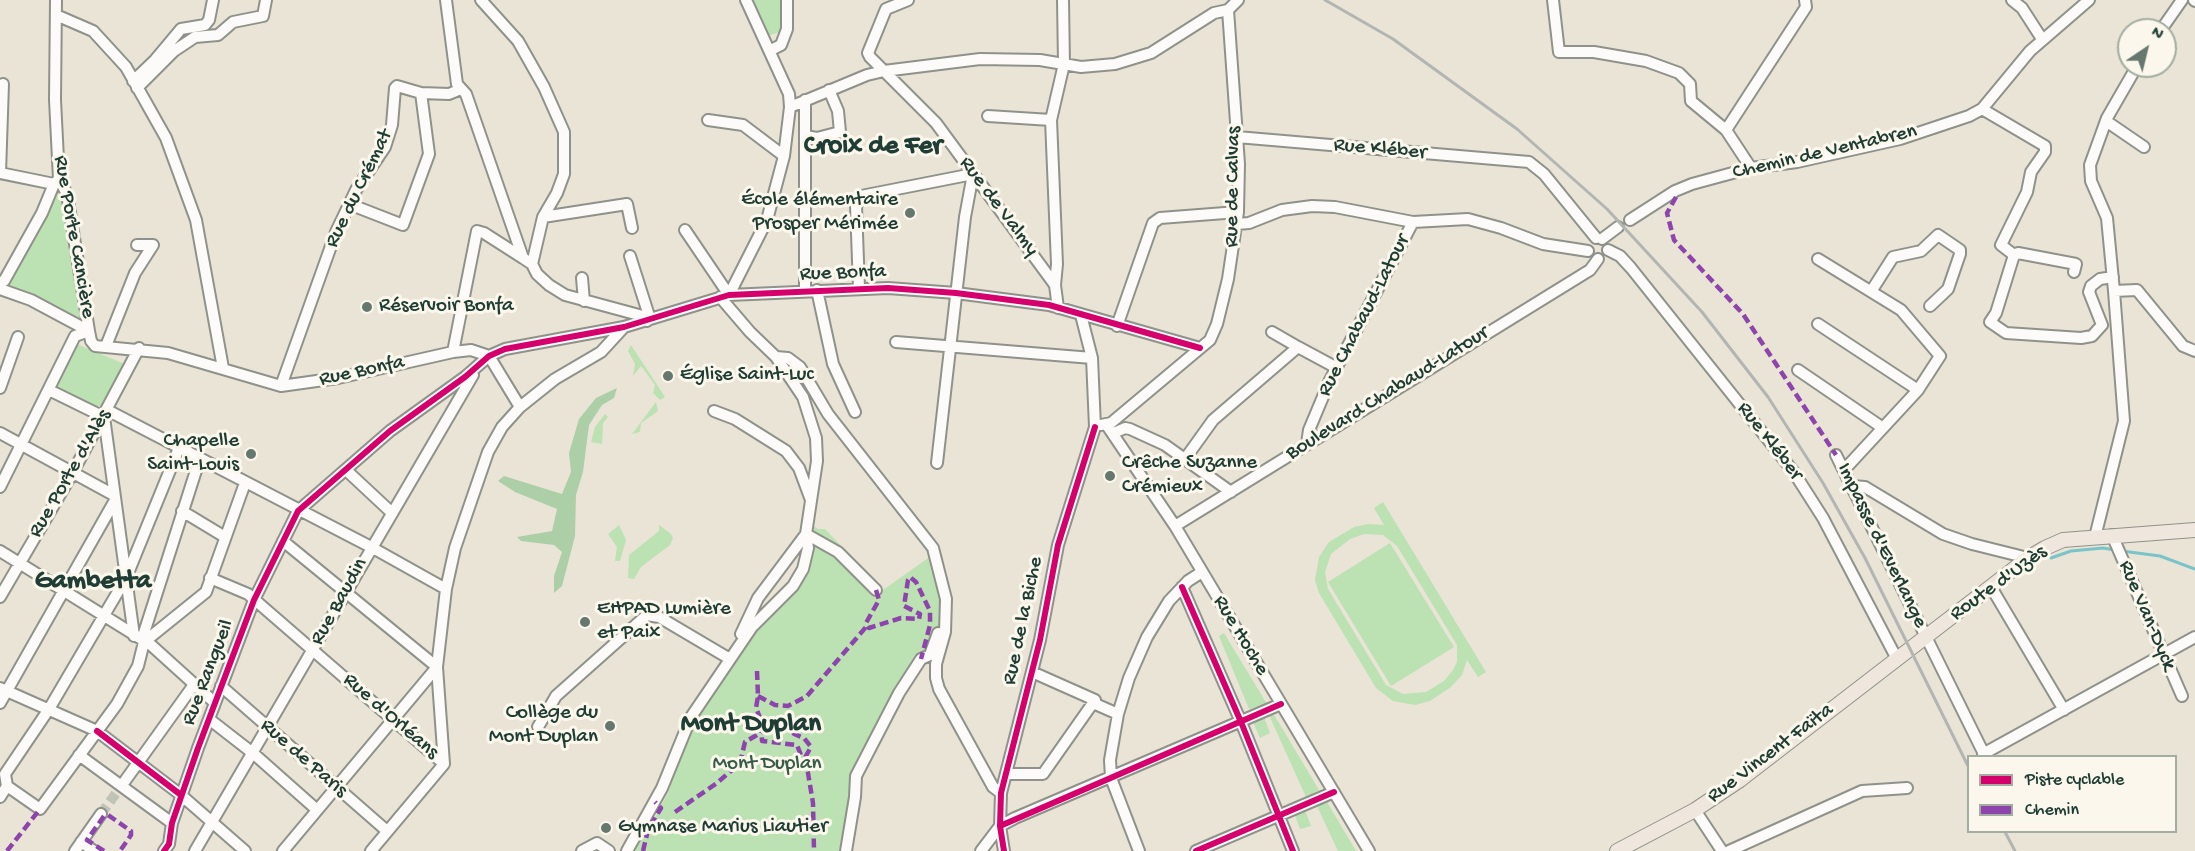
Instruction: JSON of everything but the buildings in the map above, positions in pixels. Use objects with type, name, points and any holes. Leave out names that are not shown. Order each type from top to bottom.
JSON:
[{"type":"main road","name":"Route d'Uzès","points":[[1922,641],[2028,558],[2063,540],[2195,530]]},
{"type":"main road","name":"Rue Vincent Faïta","points":[[1617,851],[1695,810],[1922,641]]},
{"type":"street","name":"Rue Porte Cancière","points":[[56,0],[56,182],[67,194],[88,331]]},
{"type":"street","points":[[135,84],[181,29],[205,25],[209,20],[213,0]]},
{"type":"street","points":[[135,84],[174,51],[195,37],[218,35],[233,22],[263,16],[266,0]]},
{"type":"street","points":[[446,0],[457,84],[466,94],[528,261],[537,274],[565,295],[639,315],[649,320]]},
{"type":"street","points":[[481,0],[518,41],[544,87],[564,132],[564,174],[557,193],[543,217],[528,261]]},
{"type":"street","points":[[724,296],[767,220],[784,156],[790,107],[789,94],[771,50],[746,0]]},
{"type":"street","points":[[771,50],[781,45],[787,29],[787,0]]},
{"type":"street","name":"Rue de Valmy","points":[[908,0],[886,9],[868,53],[936,123],[1055,285],[1059,308]]},
{"type":"street","points":[[1055,285],[1058,264],[1051,120],[1064,64],[1063,0]]},
{"type":"street","points":[[790,107],[829,90],[884,71],[980,59],[1040,60],[1081,67],[1115,64],[1151,53],[1214,13],[1228,10],[1238,0]]},
{"type":"street","points":[[1552,0],[1559,52],[1594,52],[1646,61],[1679,73],[1690,84],[1691,101],[1726,130],[1751,168]]},
{"type":"street","points":[[1726,130],[1806,7],[1805,0]]},
{"type":"street","points":[[2012,0],[2022,8],[2042,39]]},
{"type":"street","name":"Chemin de Ventabren","points":[[1630,220],[1675,191],[1692,184],[1751,168],[1797,162],[1900,139],[1982,109],[2042,39],[2089,0]]},
{"type":"street","points":[[2170,18],[2182,0]]},
{"type":"street","name":"Rue de Calvas","points":[[1106,427],[1210,340],[1217,324],[1228,279],[1238,212],[1237,138],[1228,10]]},
{"type":"street","points":[[56,15],[93,31],[126,67],[166,138],[196,220],[223,368]]},
{"type":"street","points":[[2095,537],[2124,422],[2107,218],[2091,181],[2090,165],[2106,121],[2130,78]]},
{"type":"street","points":[[0,282],[4,281],[42,213],[56,182],[0,173],[3,84]]},
{"type":"street","name":"Rue du Crémat","points":[[281,386],[336,232],[349,204],[385,147],[392,125],[395,88],[402,87],[420,93],[448,94],[461,89]]},
{"type":"street","points":[[805,136],[817,138],[840,132],[838,111],[829,90]]},
{"type":"street","points":[[349,204],[403,225],[429,154],[420,93]]},
{"type":"street","points":[[805,100],[805,291]]},
{"type":"street","points":[[1982,109],[2045,146],[2045,152],[2031,172],[2026,192],[2001,245],[2014,255]]},
{"type":"street","points":[[988,116],[1051,120]]},
{"type":"street","points":[[708,120],[743,125],[784,156]]},
{"type":"street","points":[[2106,121],[2144,147]]},
{"type":"street","name":"Rue Kléber","points":[[1237,138],[1529,162],[1544,174],[1599,238],[1607,243],[1608,250],[1620,256],[1793,471],[1823,518],[1897,659]]},
{"type":"street","points":[[859,288],[856,206],[861,196],[973,174],[949,347],[937,463]]},
{"type":"street","points":[[543,217],[627,204],[632,228]]},
{"type":"street","points":[[1237,225],[1249,223],[1282,210],[1312,206],[1335,207],[1413,222],[1468,219],[1502,228],[1543,244],[1588,251],[1598,259],[1608,250]]},
{"type":"street","points":[[1117,326],[1153,224],[1160,218],[1238,212]]},
{"type":"street","name":"Rue Chabaud-Latour","points":[[1307,444],[1309,430],[1337,368],[1413,222]]},
{"type":"street","points":[[1588,251],[1589,242],[1618,227]]},
{"type":"street","points":[[627,851],[662,788],[691,717],[752,627],[793,586],[802,569],[808,548],[806,534],[817,461],[816,438],[803,397],[776,357],[750,332],[724,296],[685,230]]},
{"type":"street","points":[[453,352],[477,231],[484,232],[528,261]]},
{"type":"street","points":[[1872,290],[1893,257],[1921,251],[1934,236],[1938,235],[1960,250],[1960,254],[1948,290],[1930,306]]},
{"type":"street","points":[[0,289],[31,300],[88,331],[95,346],[106,346],[135,273],[153,245],[137,245]]},
{"type":"street","points":[[2014,255],[2018,253],[2076,264],[2074,272]]},
{"type":"street","points":[[2014,255],[1996,313],[1990,322],[2006,333],[2081,338],[2092,336],[2102,325],[2089,292],[2091,286],[2100,279],[2113,277]]},
{"type":"street","points":[[630,256],[649,320]]},
{"type":"street","name":"Boulevard Chabaud-Latour","points":[[1175,526],[1590,270],[1598,259]]},
{"type":"street","points":[[1818,259],[1872,290],[1901,310],[1940,356],[1917,390],[1844,470]]},
{"type":"street","points":[[582,278],[584,301]]},
{"type":"street","name":"Rue Bonfa","points":[[106,346],[158,351],[281,386],[338,378],[453,352],[471,350],[489,356],[505,349],[624,327],[724,296],[859,288],[956,293],[1059,308],[1200,348]]},
{"type":"street","points":[[817,290],[833,364],[855,412]]},
{"type":"street","points":[[2114,291],[2137,290],[2183,346],[2195,351]]},
{"type":"street","name":"Rue de la Biche","points":[[1004,851],[1000,826],[1001,793],[1032,672],[1055,559],[1106,427],[1081,315]]},
{"type":"street","points":[[1818,324],[1917,390]]},
{"type":"street","points":[[370,851],[444,764],[438,667],[446,589],[455,548],[488,452],[502,427],[520,407],[555,379],[601,352],[624,327]]},
{"type":"street","points":[[0,487],[75,336],[88,331]]},
{"type":"street","points":[[1272,332],[1337,368]]},
{"type":"street","points":[[0,388],[18,337]]},
{"type":"street","points":[[896,342],[1092,358]]},
{"type":"street","points":[[1185,459],[1213,420],[1298,347]]},
{"type":"street","name":"Rue Porte d'Alès","points":[[0,596],[72,474],[139,348]]},
{"type":"street","points":[[298,511],[390,431],[465,377],[489,356],[520,407]]},
{"type":"street","name":"Rue Baudin","points":[[195,851],[254,754],[467,382],[489,356]]},
{"type":"street","points":[[776,357],[788,358],[800,367],[828,414],[925,535],[936,556],[946,599],[945,632],[936,664],[939,689],[993,787],[1001,793]]},
{"type":"street","points":[[1798,370],[1883,428]]},
{"type":"street","points":[[49,390],[200,458],[371,547],[446,589]]},
{"type":"street","points":[[714,411],[735,418],[786,451],[799,468],[811,500]]},
{"type":"street","points":[[105,414],[113,498],[126,578],[143,641]]},
{"type":"street","points":[[1106,427],[1130,429],[1165,445],[1231,492]]},
{"type":"street","name":"Rue Hoche","points":[[1106,427],[1175,526],[1369,851]]},
{"type":"street","points":[[0,433],[113,498]]},
{"type":"street","points":[[179,448],[126,578],[49,709],[3,772],[7,786],[40,809],[117,704],[138,666],[144,633],[200,458]]},
{"type":"street","name":"Impasse d'Everlange","points":[[1836,455],[1922,641],[1984,755]]},
{"type":"street","points":[[346,470],[391,512]]},
{"type":"street","points":[[143,641],[206,592],[245,483]]},
{"type":"street","points":[[1852,486],[1865,487],[1943,534],[2028,558]]},
{"type":"street","points":[[0,703],[3,689],[64,592],[113,498]]},
{"type":"street","points":[[182,511],[225,537]]},
{"type":"street","name":"Rue Rangueil","points":[[168,848],[172,823],[220,686],[254,600],[298,511]]},
{"type":"street","points":[[806,534],[838,552],[876,591]]},
{"type":"street","points":[[738,646],[742,629],[758,598],[806,534]]},
{"type":"street","name":"Rue Van-Dyck","points":[[2112,535],[2162,656],[2182,696]]},
{"type":"street","points":[[283,541],[438,667]]},
{"type":"street","points":[[0,551],[103,618],[143,641],[214,702]]},
{"type":"street","points":[[1139,851],[1111,778],[1110,760],[1118,714],[1129,678],[1147,637],[1169,601],[1182,586],[1203,572]]},
{"type":"street","name":"Rue d'Orléans","points":[[210,578],[248,594],[444,764]]},
{"type":"street","points":[[1182,586],[1241,722],[1293,851]]},
{"type":"street","points":[[1991,587],[2064,710]]},
{"type":"street","points":[[538,727],[556,696],[643,617],[651,614],[666,620],[730,659]]},
{"type":"street","points":[[846,851],[855,797],[855,776],[899,693],[921,659],[930,655],[938,633],[945,632]]},
{"type":"street","points":[[1984,755],[2195,637]]},
{"type":"street","points":[[283,851],[316,809],[438,667]]},
{"type":"street","points":[[1006,774],[1043,774],[1095,700],[1032,672]]},
{"type":"street","points":[[122,785],[193,686]]},
{"type":"street","name":"Rue de Paris","points":[[220,686],[387,831]]},
{"type":"street","points":[[3,689],[97,731],[181,795],[245,851]]},
{"type":"street","points":[[1093,703],[1118,714]]},
{"type":"street","points":[[981,851],[1000,826],[1281,704]]},
{"type":"street","points":[[209,719],[254,754],[316,809]]},
{"type":"street","points":[[79,756],[172,823]]},
{"type":"street","points":[[0,797],[7,786]]},
{"type":"street","points":[[1729,851],[1862,792],[1907,788]]},
{"type":"street","points":[[1196,851],[1334,792]]},
{"type":"street","points":[[1695,810],[1722,851]]},
{"type":"street","points":[[94,851],[78,846],[101,814]]},
{"type":"street","points":[[582,851],[597,843],[609,851]]},
{"type":"green space","points":[[751,0],[783,0],[783,31],[767,36]]},
{"type":"green space","points":[[60,189],[81,321],[4,287],[46,218]]},
{"type":"green space","points":[[77,344],[127,365],[107,404],[96,407],[55,387]]},
{"type":"green space","points":[[631,345],[665,397],[660,400],[653,393],[655,385],[641,366],[633,376],[635,364],[628,351]]},
{"type":"green space","points":[[617,388],[614,398],[602,405],[589,425],[583,472],[576,495],[575,536],[562,586],[554,593],[554,576],[562,552],[554,545],[521,541],[517,537],[552,531],[557,509],[515,492],[498,481],[504,476],[562,494],[571,472],[569,453],[579,419],[596,398]]},
{"type":"green space","points":[[656,402],[658,411],[641,423],[640,432],[632,434]]},
{"type":"green space","points":[[605,414],[608,417],[603,423],[602,444],[591,442],[595,427]]},
{"type":"green space","points":[[1383,502],[1486,672],[1478,677],[1467,660],[1462,675],[1451,687],[1430,701],[1415,705],[1393,701],[1376,688],[1319,593],[1315,580],[1319,557],[1329,542],[1354,527],[1369,524],[1384,525],[1374,508]],"holes":[[[1364,534],[1383,535],[1397,546],[1457,645],[1457,662],[1453,670],[1444,681],[1426,692],[1403,694],[1386,685],[1328,589],[1325,572],[1331,554],[1350,539]]]},
{"type":"green space","points":[[619,525],[626,540],[620,561],[615,561],[617,547],[608,534]]},
{"type":"green space","points":[[659,525],[671,534],[673,538],[670,545],[641,567],[634,579],[628,578],[629,555],[659,531]]},
{"type":"green space","name":"Mont Duplan","points":[[812,525],[818,529],[825,529],[883,590],[931,556],[942,605],[940,624],[926,654],[921,653],[895,690],[851,788],[839,851],[633,851],[637,840],[648,830],[668,793],[690,728],[728,673],[748,636],[791,594],[812,545]]},
{"type":"green space","points":[[1390,543],[1454,647],[1391,686],[1328,582]]},
{"type":"green space","points":[[1224,633],[1267,704],[1249,709],[1219,636]]},
{"type":"green space","points":[[1273,713],[1319,790],[1306,797],[1269,715]]},
{"type":"green space","points":[[1264,717],[1270,733],[1260,738],[1253,722]]},
{"type":"green space","points":[[1327,802],[1356,851],[1338,851],[1317,806]]},
{"type":"green space","points":[[1305,810],[1311,826],[1300,829],[1295,815]]},
{"type":"waterway","points":[[2051,558],[2071,551],[2103,548],[2115,550]]},
{"type":"waterway","points":[[2122,551],[2160,556],[2195,569]]},
{"type":"tunnel","points":[[101,814],[122,785]]},
{"type":"railway","points":[[1325,0],[1393,39],[1517,129],[1607,209],[1702,312],[1768,397],[1823,483],[1865,558],[1967,764]]},
{"type":"railway","points":[[2006,833],[2015,851]]},
{"type":"marked path","points":[[1676,197],[1667,213],[1674,240],[1743,314],[1836,455]]},
{"type":"marked path","points":[[876,590],[879,600],[866,623],[869,628],[901,618],[919,619],[920,614],[904,606],[908,580],[910,577],[916,582],[930,611],[930,625],[921,659]]},
{"type":"marked path","points":[[758,696],[775,705],[788,706],[807,696],[866,627]]},
{"type":"marked path","points":[[757,671],[756,708],[761,720],[762,741],[797,745],[808,773],[813,803],[814,851]]},
{"type":"marked path","points":[[761,720],[785,718],[794,734],[804,738],[811,747],[803,761]]},
{"type":"marked path","points":[[675,812],[717,783],[740,763],[745,742],[762,732]]},
{"type":"marked path","points":[[643,851],[648,830],[661,808],[655,802]]},
{"type":"marked path","points":[[7,851],[40,809]]},
{"type":"marked path","points":[[104,851],[87,840],[104,816],[108,815],[131,831],[131,835],[120,851]]},
{"type":"cycle path","points":[[164,851],[169,844],[172,823],[198,748],[254,600],[298,511],[390,431],[465,377],[489,356],[505,349],[624,327],[729,295],[888,288],[956,293],[1049,305],[1200,348]]},
{"type":"cycle path","points":[[1004,851],[1000,826],[1001,793],[1040,640],[1058,545],[1095,427]]},
{"type":"cycle path","points":[[1182,587],[1241,722],[1293,851]]},
{"type":"cycle path","points":[[1000,826],[1281,704]]},
{"type":"cycle path","points":[[97,731],[181,795]]},
{"type":"cycle path","points":[[1196,851],[1334,792]]},
{"type":"place","name":"École élémentaire Prosper Mérimée","points":[[910,213]]},
{"type":"place","name":"Réservoir Bonfa","points":[[367,307]]},
{"type":"place","name":"Église Saint-Luc","points":[[668,376]]},
{"type":"place","name":"Chapelle Saint-Louis","points":[[251,454]]},
{"type":"place","name":"Crêche Suzanne Crémieux","points":[[1110,476]]},
{"type":"place","name":"EHPAD Lumière et Paix","points":[[585,622]]},
{"type":"place","name":"Collège du Mont Duplan","points":[[610,726]]},
{"type":"place","name":"Gymnase Marius Liautier","points":[[606,828]]},
{"type":"district","name":"Croix de Fer","points":[[873,148]]},
{"type":"district","name":"Gambetta","points":[[93,583]]},
{"type":"district","name":"Mont Duplan","points":[[751,726]]}]
